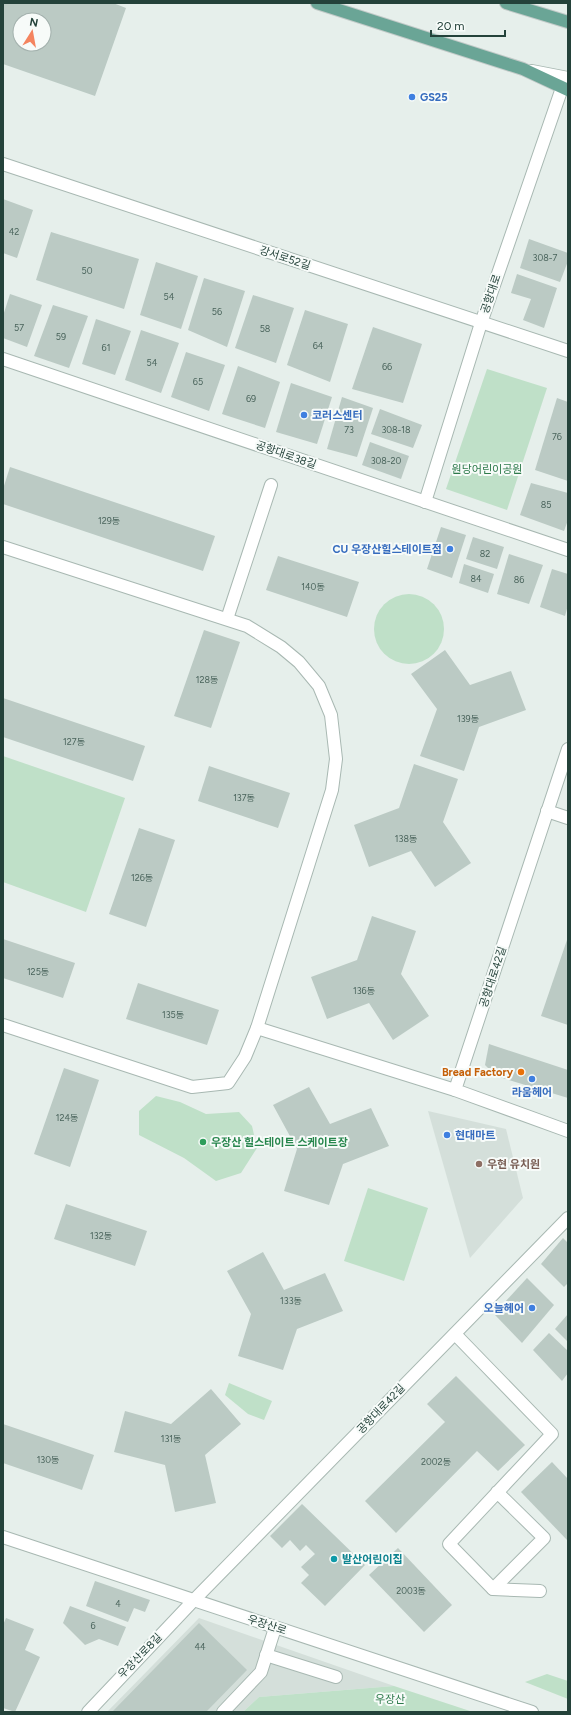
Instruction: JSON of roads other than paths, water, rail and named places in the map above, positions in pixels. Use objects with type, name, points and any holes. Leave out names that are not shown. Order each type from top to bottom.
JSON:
[{"type":"main road","name":"공항대로","points":[[317,3],[523,69],[566,85]]},
{"type":"main road","points":[[510,4],[568,22]]},
{"type":"street","name":"공항대로","points":[[425,502],[481,323],[566,85]]},
{"type":"street","name":"강서로52길","points":[[3,164],[568,351]]},
{"type":"street","name":"공항대로38길","points":[[3,359],[568,550]]},
{"type":"street","points":[[226,619],[270,485]]},
{"type":"street","points":[[3,547],[247,626],[281,648],[298,662],[319,686],[331,715],[336,759],[332,790],[257,1028],[245,1057],[228,1083],[192,1087],[3,1025]]},
{"type":"street","name":"공항대로42길","points":[[455,1090],[568,749]]},
{"type":"street","points":[[547,811],[568,818]]},
{"type":"street","points":[[257,1028],[455,1090],[568,1131]]},
{"type":"street","name":"공항대로42길","points":[[193,1601],[568,1218]]},
{"type":"street","points":[[454,1334],[552,1434],[449,1544],[493,1589],[540,1591]]},
{"type":"street","points":[[493,1589],[544,1538],[497,1492]]},
{"type":"street","name":"우장산로","points":[[3,1537],[532,1712]]},
{"type":"street","name":"우장산로8길","points":[[88,1712],[193,1601]]},
{"type":"street","points":[[222,1712],[261,1672],[276,1628]]},
{"type":"street","points":[[266,1655],[336,1678]]},
{"type":"place","name":"GS25","points":[[412,97]]},
{"type":"place","name":"코러스센터","points":[[304,415]]},
{"type":"place","name":"CU 우장산힐스테이트점","points":[[450,549]]},
{"type":"place","name":"Bread Factory","points":[[521,1072]]},
{"type":"place","name":"라움헤어","points":[[532,1079]]},
{"type":"place","name":"현대마트","points":[[447,1135]]},
{"type":"place","name":"우장산 힐스테이트 스케이트장","points":[[203,1142]]},
{"type":"place","name":"우현 유치원","points":[[479,1164]]},
{"type":"place","name":"오늘헤어","points":[[532,1308]]},
{"type":"place","name":"발산어린이집","points":[[334,1559]]},
{"type":"park label","name":"원당어린이공원","points":[[487,469]]},
{"type":"park label","name":"우장산","points":[[390,1699]]}]
